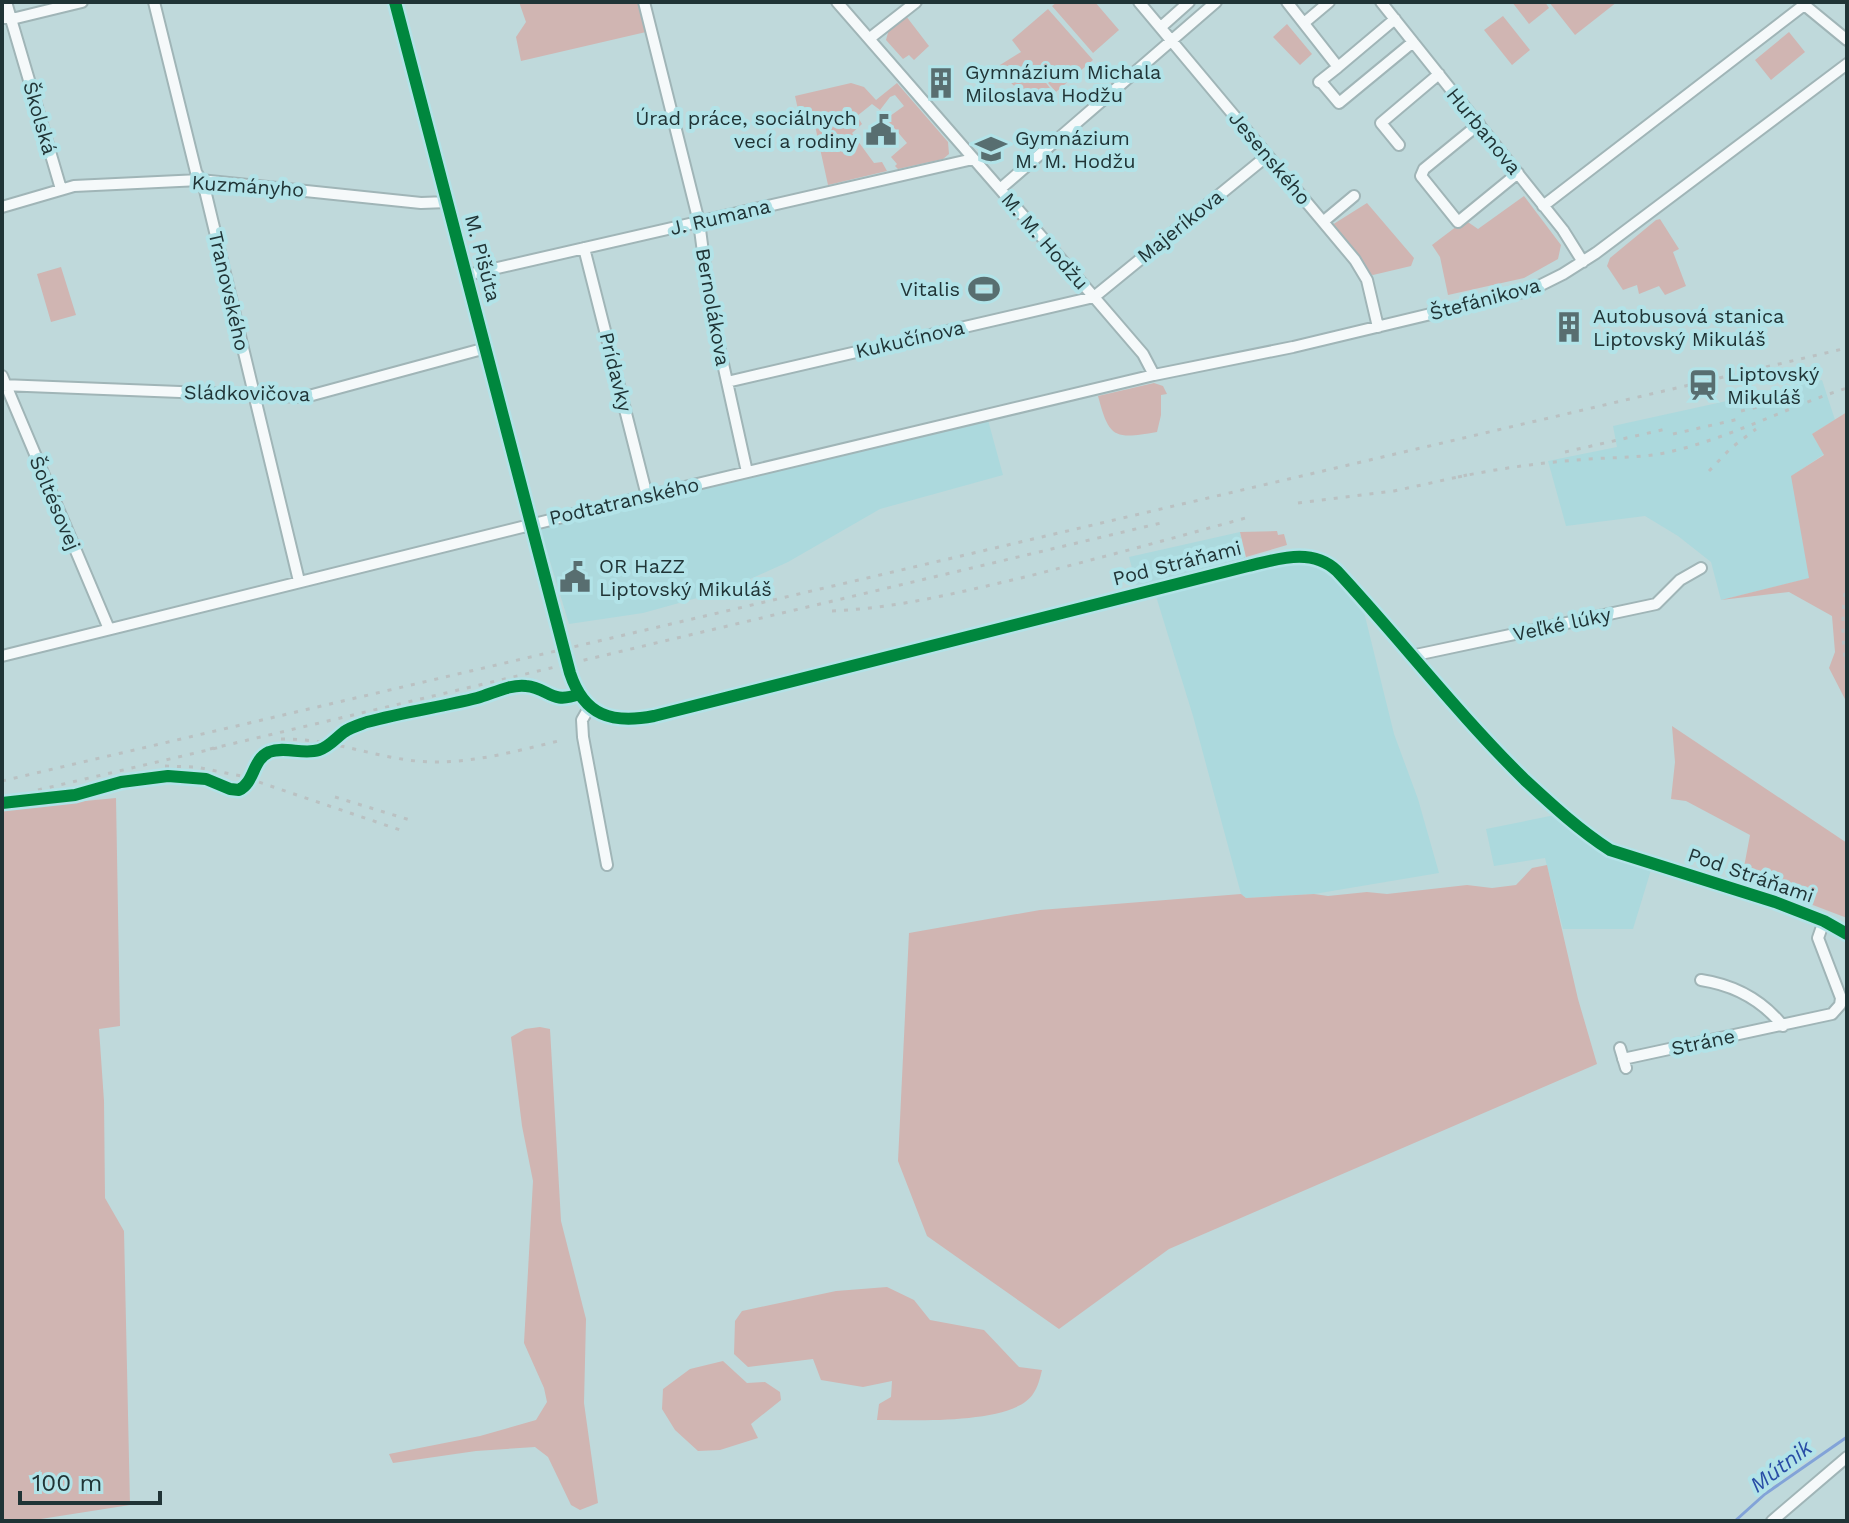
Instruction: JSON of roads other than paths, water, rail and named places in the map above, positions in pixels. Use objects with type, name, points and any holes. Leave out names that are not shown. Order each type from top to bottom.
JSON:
[{"type":"street","name":"Školská","points":[[6,2],[6,18],[61,189]]},
{"type":"street","points":[[6,18],[82,2]]},
{"type":"street","name":"Tranovského","points":[[154,2],[196,172],[204,186],[299,581]]},
{"type":"street","name":"M. Pišúta","points":[[395,2],[531,523]]},
{"type":"street","name":"Bernolákova","points":[[644,2],[699,222],[710,305],[747,472]]},
{"type":"street","name":"M. M. Hodžu","points":[[837,2],[1143,354],[1154,375]]},
{"type":"street","points":[[870,38],[916,2]]},
{"type":"street","name":"Jesenského","points":[[1139,2],[1324,221],[1364,274],[1378,327]]},
{"type":"street","points":[[1161,27],[1189,2]]},
{"type":"street","points":[[1000,189],[1216,2]]},
{"type":"street","points":[[1287,2],[1338,67]]},
{"type":"street","points":[[1304,23],[1329,2]]},
{"type":"street","name":"Hurbanova","points":[[1381,2],[1518,173],[1583,262]]},
{"type":"street","points":[[1543,206],[1802,4],[1847,40]]},
{"type":"street","points":[[1395,19],[1321,83],[1339,103],[1413,42]]},
{"type":"street","name":"Štefánikova","points":[[1154,375],[1285,349],[1531,290],[1583,262],[1847,64]]},
{"type":"street","points":[[1399,145],[1381,123],[1439,74]]},
{"type":"street","points":[[1479,124],[1424,169],[1421,176],[1458,222],[1518,173]]},
{"type":"street","name":"Majeríkova","points":[[1094,297],[1267,156]]},
{"type":"street","name":"J. Rumana","points":[[467,275],[973,159]]},
{"type":"street","name":"Kuzmányho","points":[[2,207],[61,189],[200,180],[421,203],[448,202]]},
{"type":"street","points":[[1324,221],[1354,196]]},
{"type":"street","name":"Prídavky","points":[[584,248],[647,496]]},
{"type":"street","name":"Kukučínova","points":[[727,382],[1094,297]]},
{"type":"street","name":"Sládkovičova","points":[[3,382],[253,396],[314,395],[486,348]]},
{"type":"street","name":"Podtatranského","points":[[2,656],[531,523],[1154,375]]},
{"type":"street","name":"Šoltésovej","points":[[3,382],[109,629]]},
{"type":"street","points":[[531,523],[575,686],[590,706],[581,727],[607,865]]},
{"type":"street","name":"Pod Stráňami","points":[[590,706],[616,719],[654,716],[1224,572],[1305,556],[1322,560],[1337,571],[1510,765],[1592,839],[1610,850],[1763,898],[1824,921],[1847,934]]},
{"type":"street","name":"Veľké lúky","points":[[1411,656],[1656,604],[1680,580],[1701,568]]},
{"type":"street","name":"Stráne","points":[[1623,1058],[1783,1026],[1835,1012],[1841,1002],[1839,989],[1818,938],[1824,921]]},
{"type":"street","points":[[1701,980],[1727,985],[1743,993],[1768,1010],[1783,1026]]},
{"type":"street","points":[[1772,1521],[1847,1457]]},
{"type":"waterway","name":"Mútnik","points":[[1735,1521],[1765,1494],[1847,1437]]},
{"type":"railway","points":[[2,781],[1847,348]]},
{"type":"railway","points":[[1458,477],[1540,464],[1669,452],[1714,439],[1847,388]]},
{"type":"railway","points":[[1741,411],[1784,401]]},
{"type":"railway","points":[[1673,434],[1739,419]]},
{"type":"railway","points":[[1565,452],[1666,429]]},
{"type":"railway","points":[[1709,471],[1731,448],[1756,429]]},
{"type":"railway","points":[[1298,503],[1394,491],[1467,475]]},
{"type":"railway","points":[[832,611],[905,603],[977,588],[1249,517]]},
{"type":"railway","points":[[210,749],[1161,523]]},
{"type":"railway","points":[[1847,581],[1843,627],[1847,673]]},
{"type":"railway","points":[[281,739],[315,741],[399,759],[435,762],[490,756],[563,740]]},
{"type":"railway","points":[[38,790],[221,747]]},
{"type":"railway","points":[[165,766],[196,767],[241,776],[406,832]]},
{"type":"railway","points":[[335,797],[410,820]]},
{"type":"place","name":"Gymnázium Michala Miloslava Hodžu","points":[[941,83]]},
{"type":"place","name":"Úrad práce, sociálnych vecí a rodiny","points":[[881,130]]},
{"type":"place","name":"Gymnázium M. M. Hodžu","points":[[991,149]]},
{"type":"place","name":"Vitalis","points":[[984,289]]},
{"type":"place","name":"Autobusová stanica Liptovský Mikuláš","points":[[1569,327]]},
{"type":"place","name":"Liptovský Mikuláš","points":[[1703,385]]},
{"type":"place","name":"OR HaZZ Liptovský Mikuláš","points":[[575,577]]}]
